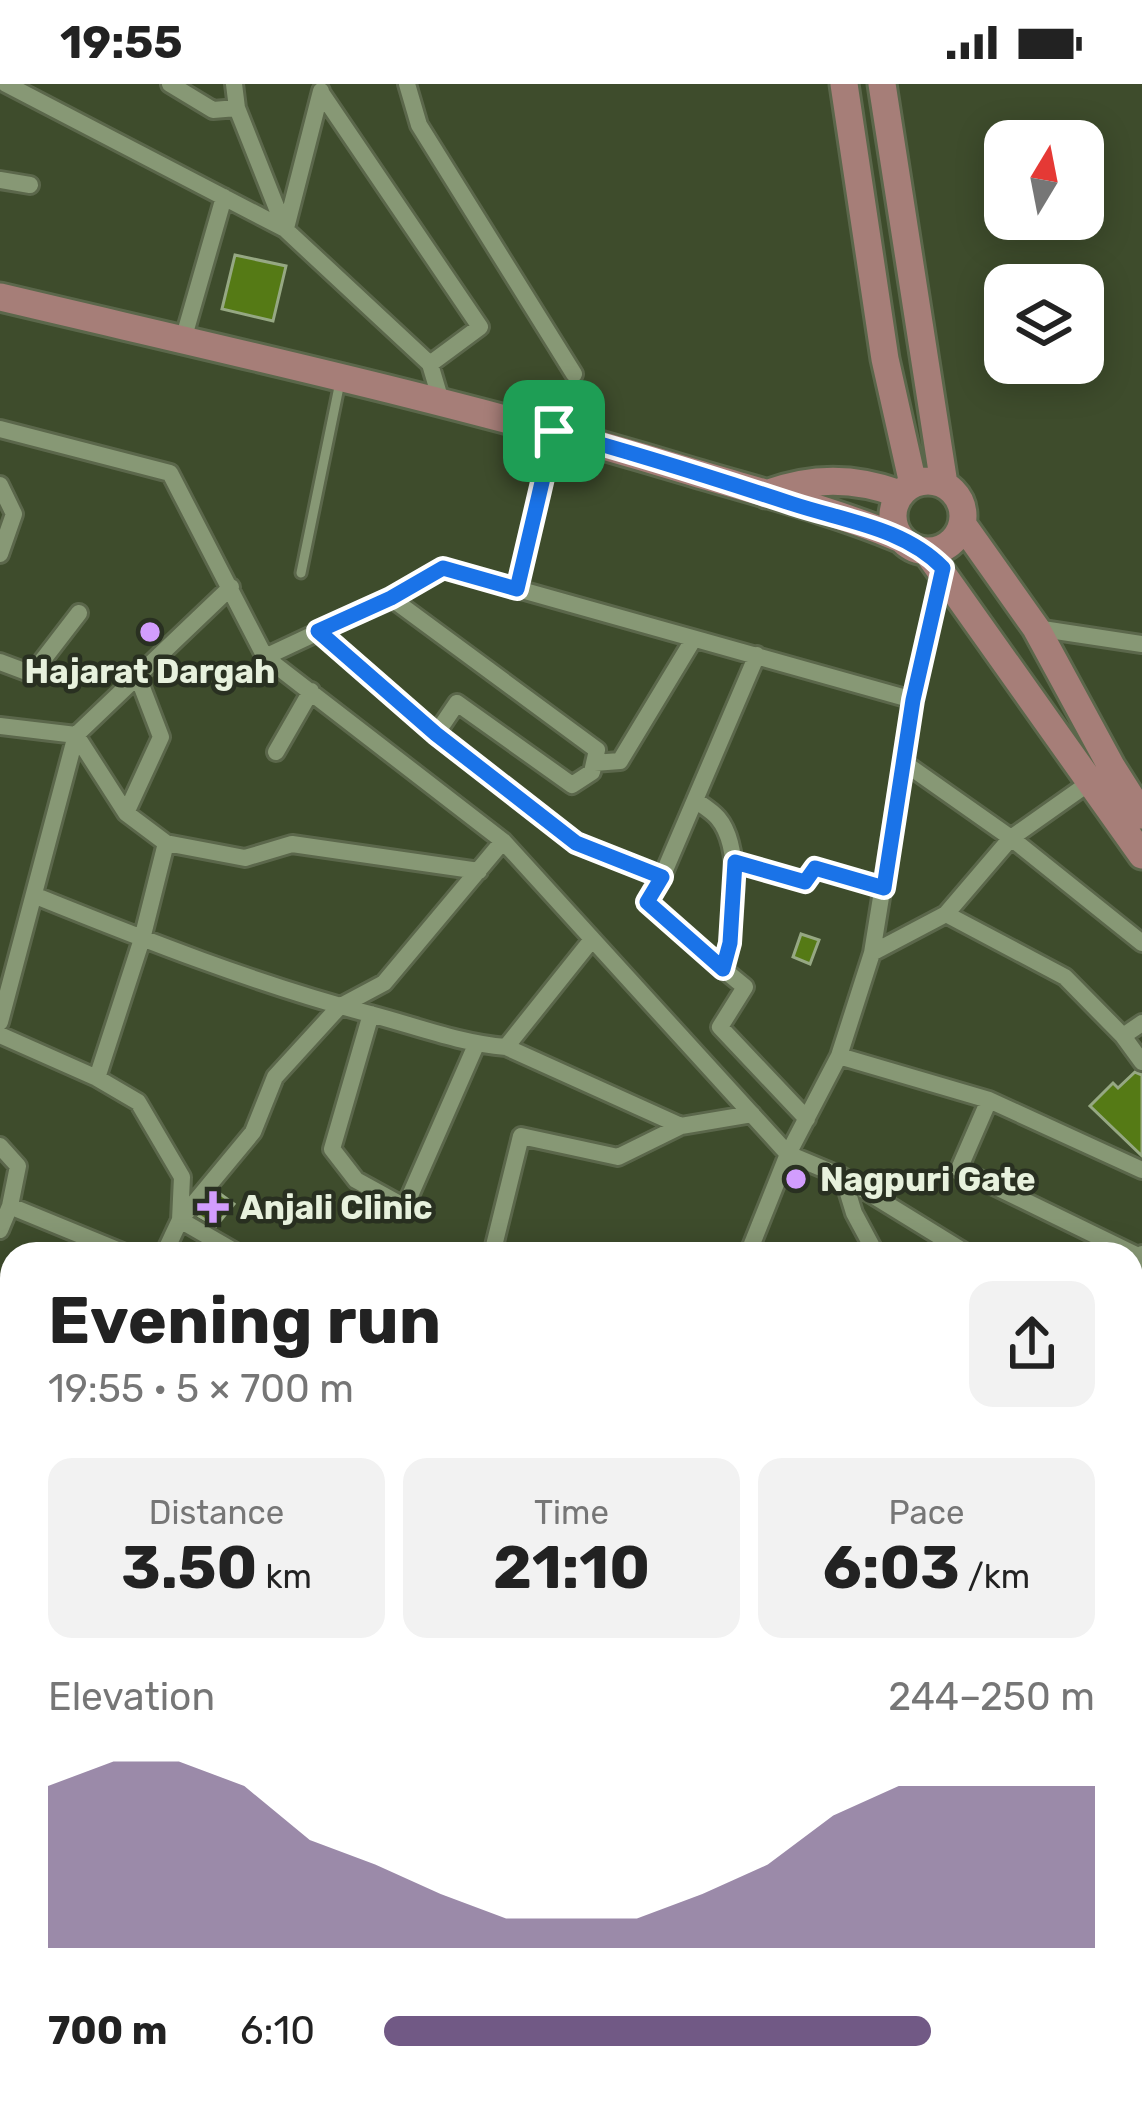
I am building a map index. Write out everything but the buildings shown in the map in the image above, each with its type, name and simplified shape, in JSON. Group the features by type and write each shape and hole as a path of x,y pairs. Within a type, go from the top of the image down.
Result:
{"main road":[{"path":"844,84 906,489 893,508 892,524 899,538"},
{"path":"882,84 944,484"},
{"path":"0,296 554,431 853,519 899,538 935,560 1101,774 1142,815"},
{"path":"766,494 810,481 866,481 906,489 928,481 944,484 963,509 963,525 935,560"},
{"path":"963,525 1036,628 1142,855"}],"street":[{"path":"6,84 285,229 430,364 441,401"},
{"path":"170,84 213,110 237,108"},
{"path":"234,84 237,108 285,229"},
{"path":"407,84 419,125 574,374"},
{"path":"285,229 321,89"},
{"path":"321,89 480,327 430,364"},
{"path":"0,180 30,185"},
{"path":"183,340 224,197"},
{"path":"0,429 170,473 265,657 502,841 788,1154 843,1177 949,1242"},
{"path":"517,589 554,431"},
{"path":"0,485 14,514 0,554"},
{"path":"753,1242 788,1154 839,1056 872,953 935,560"},
{"path":"265,657 443,568 913,700"},
{"path":"0,1022 76,735 231,587"},
{"path":"391,598 597,750 592,772 572,785 458,703 436,734"},
{"path":"0,662 32,674 80,613"},
{"path":"1036,628 1142,644"},
{"path":"318,631 436,734 576,843 662,877"},
{"path":"594,763 620,761 693,640"},
{"path":"757,655 647,902 745,987 720,1028 807,1119"},
{"path":"126,813 160,737 138,676"},
{"path":"276,752 311,692"},
{"path":"0,726 76,735"},
{"path":"76,735 126,813 166,844 244,858 292,844 479,871"},
{"path":"903,762 1011,838 1142,943"},
{"path":"872,953 946,914 1011,838 1101,774"},
{"path":"695,800 721,820 735,862 730,943 723,969"},
{"path":"170,1242 180,1220 253,1132 275,1077 339,1006 384,983 502,841"},
{"path":"97,1078 142,940 166,844"},
{"path":"735,862 805,882 815,868 884,888"},
{"path":"36,896 142,940 339,1006 476,1045 506,1047 681,1126"},
{"path":"946,914 1065,976 1142,1062"},
{"path":"506,1047 590,942"},
{"path":"371,1014 332,1149 356,1180 405,1207 476,1045"},
{"path":"1123,1036 1142,1023"},
{"path":"0,1036 97,1078 138,1102 182,1177 180,1220"},
{"path":"839,1056 989,1100 1142,1170"},
{"path":"989,1100 959,1169 1113,1242"},
{"path":"495,1242 521,1136 618,1157 681,1126 752,1114"},
{"path":"0,1146 18,1166 0,1230"},
{"path":"843,1177 870,1242"},
{"path":"10,1206 98,1242"},
{"path":"180,1220 218,1242"}],"lane":[{"path":"301,573 341,377"}],"place":[{"name":"Hajarat Dargah","path":"150,632"},
{"name":"Nagpuri Gate","path":"796,1179"},
{"name":"Anjali Clinic","path":"213,1207"}],"route":[{"path":"554,431 853,519 927,552 943,568 913,700 884,888 815,868 805,882 735,862 730,943 723,969 647,902 662,877 576,843 436,734 318,631 443,568 517,589 554,431"}]}
